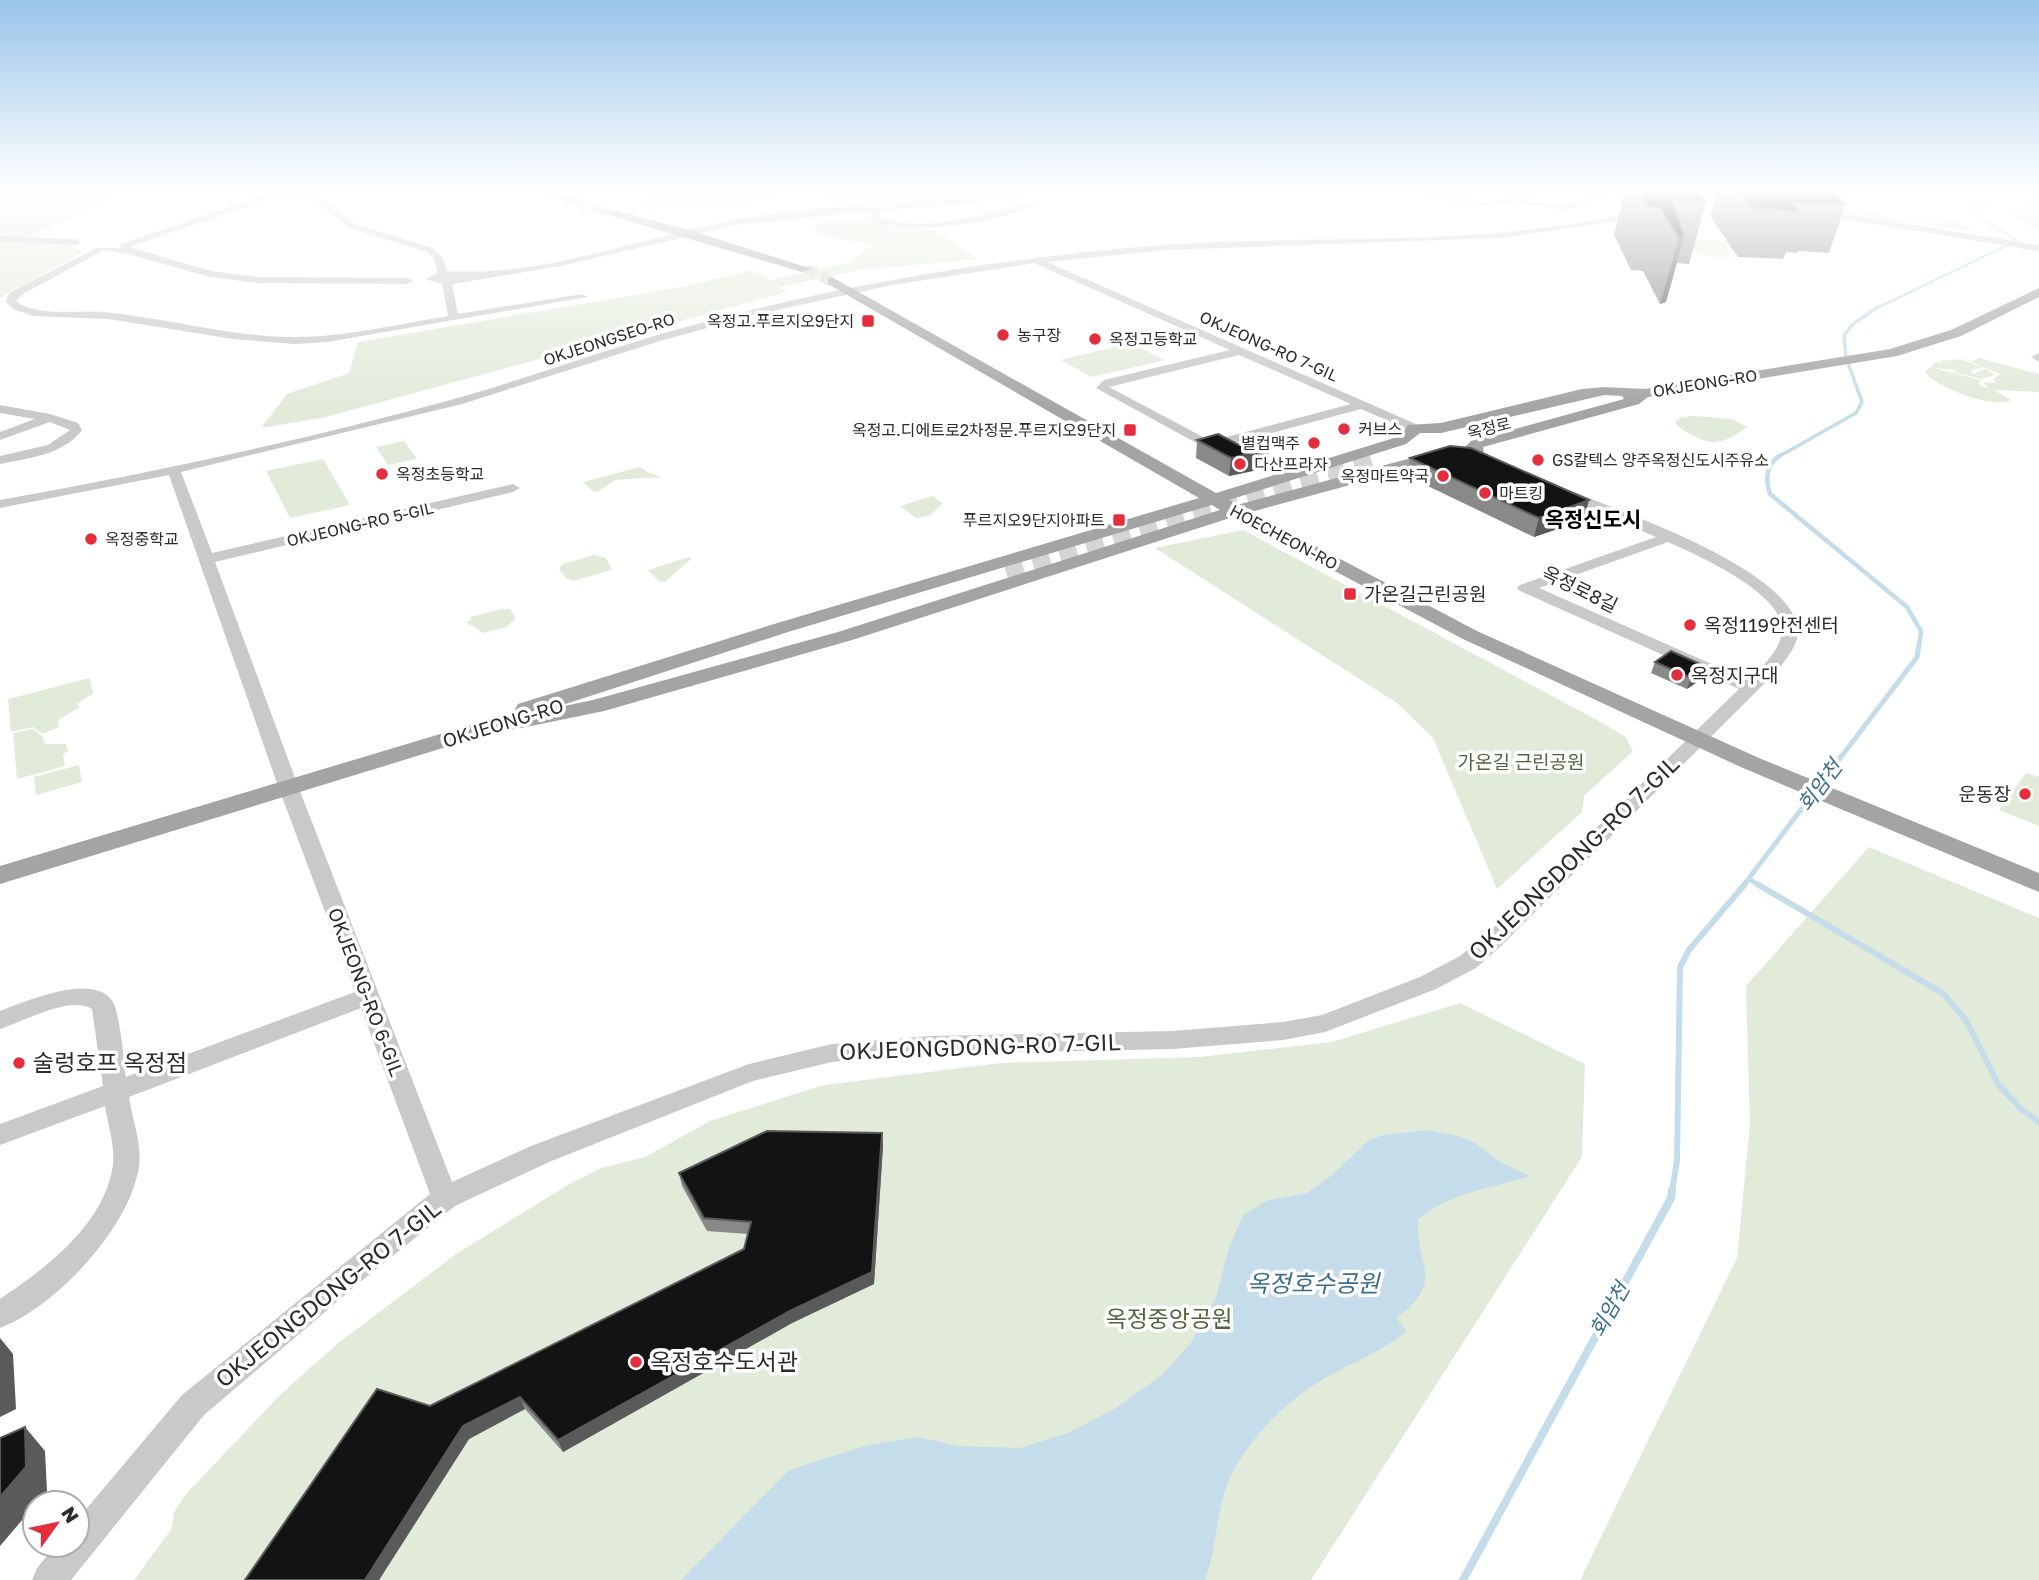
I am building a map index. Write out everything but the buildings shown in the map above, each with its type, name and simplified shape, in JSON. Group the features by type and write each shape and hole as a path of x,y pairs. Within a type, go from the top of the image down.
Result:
{"main road":[{"path":"792,265 806,269"},
{"name":"HOECHEON-RO","path":"832,281 1235,511 1470,635 1751,763 2039,883"},
{"name":"OKJEONG-RO","path":"1374,458 1446,438 1644,393 1892,353 1956,333 2039,292"},
{"path":"479,730 529,708 612,680 1441,428 1582,394 1604,391 1644,393"},
{"path":"479,730 561,715 845,636 1235,511 1441,455 1480,453 1634,401 1644,393"},
{"path":"1400,441 1414,428 1441,428"},
{"path":"1334,461 1326,466 1330,473 1366,476"},
{"path":"1043,549 1066,552 1073,557 1068,564"},
{"name":"OKJEONG-RO","path":"0,875 288,786 1006,572"}],"street":[{"path":"69,265 19,292 10,302 33,312 120,315 180,329 285,341 327,339 582,297"},
{"path":"175,265 210,274 258,280 408,281 549,265"},
{"path":"440,265 453,317"},
{"name":"OKJEONGSEO-RO","path":"0,504 174,470 424,411 518,385 688,330 847,290 997,265"},
{"name":"OKJEONG-RO 7-GIL","path":"1045,265 1414,428"},
{"path":"1241,351 1108,382 1101,388 1200,440 1211,443 1362,405"},
{"path":"0,409 50,418 74,426 75,433 46,449 0,460"},
{"path":"0,436 50,418"},
{"path":"174,470 288,786"},
{"name":"OKJEONGDONG-RO 7-GIL","path":"49,1580 193,1405 349,1274 445,1198 540,1154 749,1073 832,1053 930,1045 1173,1040 1283,1031 1325,1023 1355,1012 1428,984 1468,962 1494,940 1750,687 1784,650 1790,624 1785,612 1760,584 1727,565 1547,486"},
{"name":"OKJEONG-RO 5-GIL","path":"206,559 513,488"},
{"name":"옥정로8길","path":"1666,538 1525,588 1750,687"},
{"name":"OKJEONG-RO 6-GIL","path":"288,786 445,1198"},
{"path":"0,1020 68,997 90,996 98,999 103,1005 126,1163 118,1195 93,1235 75,1256 0,1315"},
{"path":"0,1135 367,997"}],"green space":[{"path":"0,265 60,265 0,298"},
{"path":"840,265 915,265 859,270 779,287 787,292 322,418 261,428 287,394 349,373 358,342 682,287 752,270 769,280"},
{"path":"1131,343 1165,360 1092,377 1060,360"},
{"path":"1980,358 2039,374 2039,392 1994,390 2011,400 1992,402 1952,390 1925,372 1936,362 1943,364 1940,361 1961,359 1983,368 1973,369 1971,373 1980,376 1975,373 1986,369 1995,375 1981,379 1953,372 1958,370 1933,368 1980,380 1979,385 1989,389 1983,382 1997,383 1993,380 2000,374 1971,362"},
{"path":"1682,417 1732,419 1747,427 1722,441 1702,440 1686,432 1675,422"},
{"path":"404,441 417,459 388,465 376,447"},
{"path":"323,459 350,505 290,518 266,471"},
{"path":"640,467 662,477 615,480 598,492 591,490 583,482"},
{"path":"932,496 943,503 931,515 916,518 900,506"},
{"name":"가온길 근린공원","path":"1243,530 1595,719 1626,737 1633,751 1584,796 1582,812 1497,889 1433,738 1397,703 1155,548"},
{"path":"594,555 606,558 612,570 573,581 566,578 559,569 563,564"},
{"path":"692,558 665,582 659,581 648,570"},
{"path":"510,609 516,618 507,627 483,633 466,622 471,620 470,617"},
{"path":"90,678 93,694 78,703 79,708 58,720 59,727 42,734 33,727 11,732 8,699"},
{"path":"33,729 42,736 45,744 66,744 68,751 63,754 65,766 17,779 13,733"},
{"path":"79,765 82,782 36,795 34,777"},
{"name":"운동장","path":"2026,773 2039,777 2039,826 1999,810"},
{"path":"1869,847 2039,918 2039,1580 1580,1580 1737,1258 1750,1124 1746,986"},
{"name":"옥정중앙공원","path":"1460,1003 1585,1064 1582,1157 1311,1580 134,1580 172,1528 174,1512 186,1494 281,1394 337,1344 456,1254 571,1183 601,1168 645,1157 710,1121 824,1085 1001,1063 1199,1057 1332,1042"}],"water":[{"name":"옥정호수공원","path":"1428,1130 1458,1136 1475,1143 1502,1163 1530,1176 1456,1197 1418,1220 1425,1283 1421,1294 1396,1318 1407,1331 1305,1391 1283,1409 1252,1443 1229,1480 1205,1580 681,1580 789,1470 868,1445 918,1437 958,1446 1020,1448 1068,1433 1116,1408 1162,1375 1191,1343 1216,1297 1229,1248 1243,1215 1268,1200 1307,1193 1332,1175 1368,1141 1383,1135"}],"waterway":[{"name":"회암천","path":"1875,309 1967,265"},
{"name":"회암천","path":"1778,457 1856,413 1862,402 1846,357 1844,335 1853,324 1875,309"},
{"name":"회암천","path":"1781,455 1772,462 1768,472 1770,494 1907,607 1921,631 1919,645"},
{"name":"회암천","path":"1743,886 1917,657 1919,644"},
{"path":"1749,879 1760,886"},
{"name":"회암천","path":"1672,1192 1677,1160 1680,967 1689,950 1745,884"},
{"path":"1757,884 1944,994 1967,1022 1998,1084 2021,1109 2039,1122"},
{"name":"회암천","path":"1463,1580 1671,1198 1672,1190"}],"tunnel":[{"path":"806,269 832,281"},
{"path":"1006,572 1374,458"}],"place":[{"name":"옥정고.푸르지오9단지","path":"868,321"},
{"name":"농구장","path":"1003,335"},
{"name":"옥정고등학교","path":"1095,339"},
{"name":"커브스","path":"1344,429"},
{"name":"옥정고.디에트로2차정문.푸르지오9단지","path":"1130,430"},
{"name":"별컵맥주","path":"1314,443"},
{"name":"GS칼텍스 양주옥정신도시주유소","path":"1538,460"},
{"name":"다산프라자","path":"1240,464"},
{"name":"옥정초등학교","path":"382,474"},
{"name":"옥정마트약국","path":"1443,476"},
{"name":"마트킹","path":"1485,493"},
{"name":"푸르지오9단지아파트","path":"1119,520"},
{"name":"옥정중학교","path":"91,539"},
{"name":"가온길근린공원","path":"1350,594"},
{"name":"옥정119안전센터","path":"1690,625"},
{"name":"옥정지구대","path":"1677,675"},
{"name":"운동장","path":"2025,794"},
{"name":"술렁호프 옥정점","path":"19,1063"},
{"name":"옥정호수도서관","path":"636,1362"}],"district":[{"name":"옥정신도시","path":"1593,520"}]}
